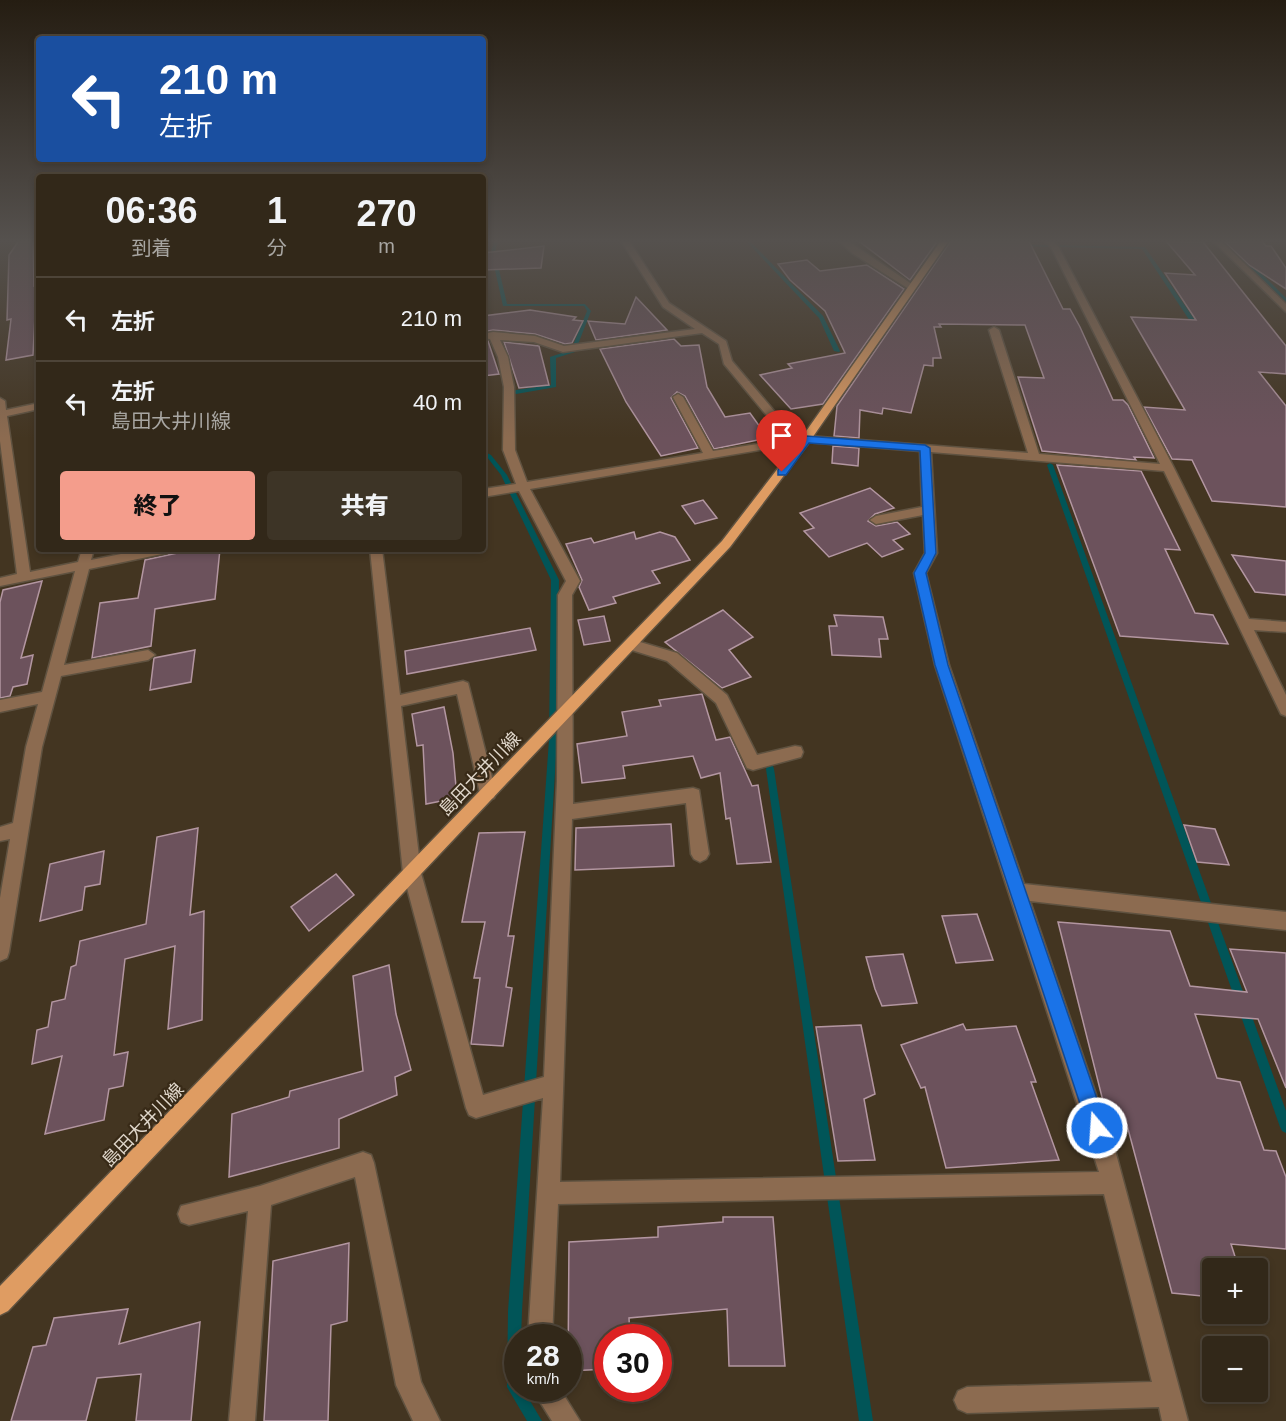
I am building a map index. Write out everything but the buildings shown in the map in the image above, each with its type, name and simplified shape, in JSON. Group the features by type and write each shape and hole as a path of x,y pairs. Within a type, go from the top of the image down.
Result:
{"main road":[{"name":"島田大井川線","path":"0,1303 726,544 806,439 899,305"}],"street":[{"path":"667,305 723,343 727,362 782,427 806,439"},
{"path":"1084,305 1168,468 1286,710"},
{"path":"488,335 535,339 563,349 706,330"},
{"path":"994,330 1035,458"},
{"path":"488,335 503,357 509,387 508,450 522,485 573,581 565,596 567,711 554,1084 541,1324"},
{"path":"678,397 710,455"},
{"path":"0,401 6,487 24,577"},
{"path":"1,414 36,407"},
{"path":"486,492 806,439 1168,468"},
{"path":"925,448 931,553 920,573 942,665 1020,892 1113,1183 1175,1421"},
{"path":"876,520 913,511 928,511"},
{"path":"0,582 24,577 86,556 132,552"},
{"path":"376,552 412,873 476,1108 554,1084"},
{"path":"0,952 34,747 86,556"},
{"path":"1243,624 1286,627"},
{"path":"630,644 672,657 722,699 753,763 795,752"},
{"path":"54,672 148,655"},
{"path":"393,702 463,687 488,794"},
{"path":"0,706 48,696"},
{"path":"563,813 693,795 700,854"},
{"path":"0,834 20,829"},
{"path":"1020,892 1286,921"},
{"path":"189,1214 260,1197 363,1163 409,1385 427,1421"},
{"path":"548,1192 1113,1183"},
{"path":"242,1421 260,1197"},
{"path":"967,1400 1168,1394"},
{"path":"554,1402 567,1421"}],"waterway":[{"path":"516,392 554,386 553,357 573,351 589,311 585,305"},
{"path":"810,305 821,317 837,351"},
{"path":"1182,305 1198,329"},
{"path":"486,454 504,475 555,580 553,740 515,1311 514,1387 535,1421"},
{"path":"1050,465 1286,1127"},
{"path":"770,769 866,1421"}],"route":[{"path":"782,472 806,439 925,448 931,553 920,573 942,665 1020,892 1097,1128"}]}
